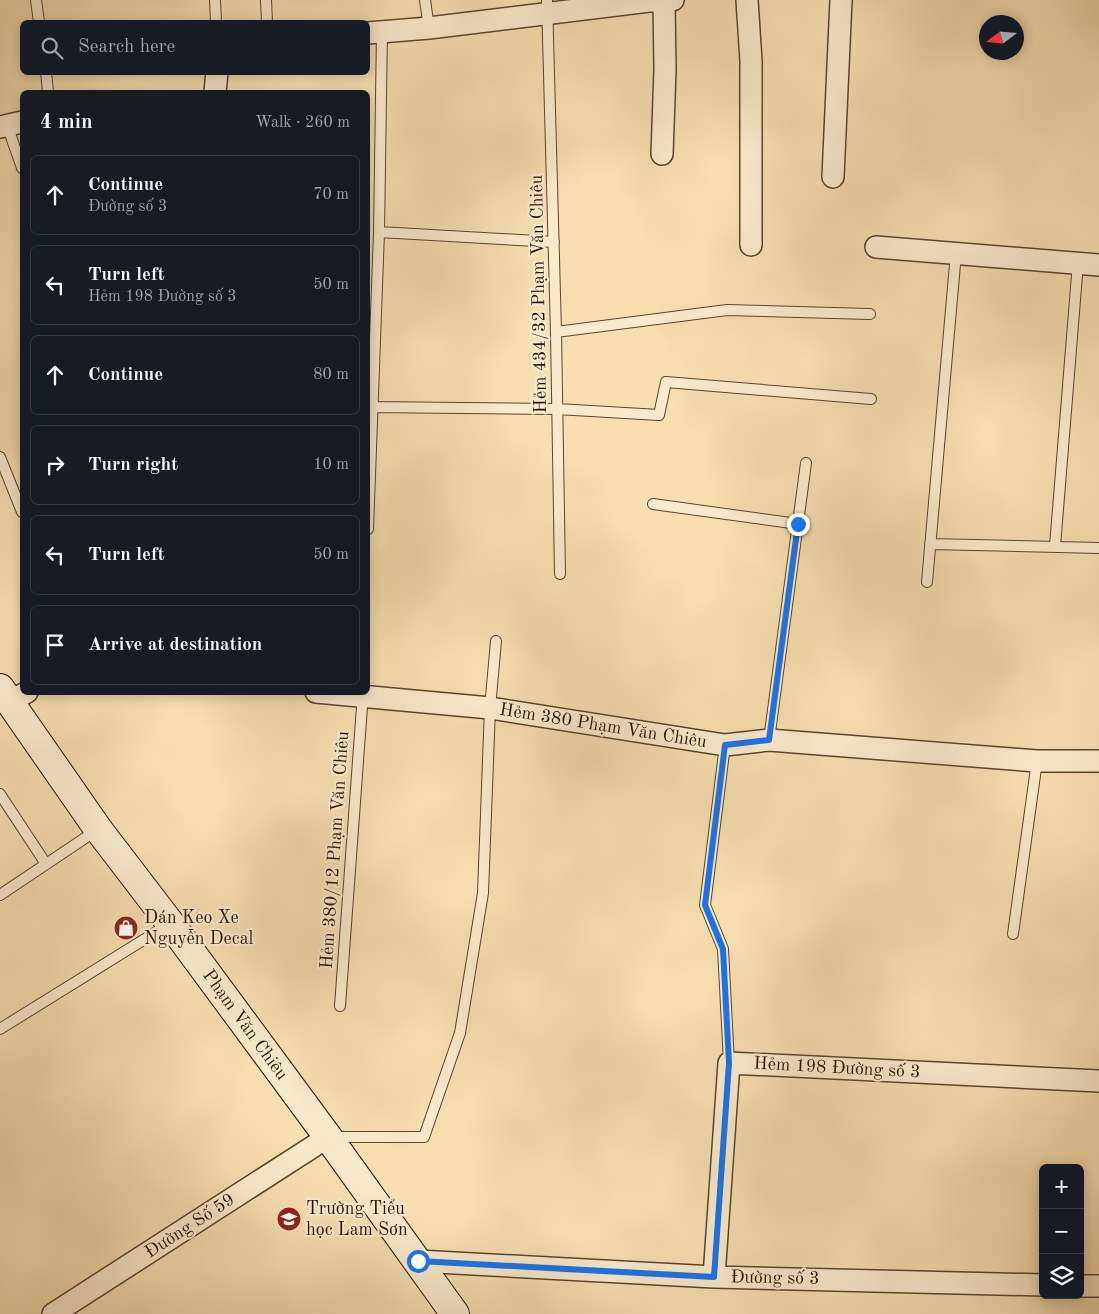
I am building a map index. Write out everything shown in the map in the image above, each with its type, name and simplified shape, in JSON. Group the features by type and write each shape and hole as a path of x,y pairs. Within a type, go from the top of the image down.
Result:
{"main road":[{"name":"Phạm Văn Chiêu","path":"9,698 98,830 170,923 328,1137 454,1314"}],"street":[{"path":"375,32 429,28 548,7 673,0"},
{"path":"747,0 751,61 752,245"},
{"path":"833,177 841,0"},
{"path":"654,1 665,70 662,154"},
{"path":"215,90 217,75"},
{"path":"876,247 1089,264"},
{"name":"Hẻm 380 Phạm Văn Chiêu","path":"363,695 490,708 725,745 769,740 1037,761 1099,761"},
{"name":"Hẻm 198 Đường số 3","path":"714,1277 729,1063 1099,1081"},
{"name":"Đường Số 59","path":"53,1314 328,1137"},
{"name":"Đường số 3","path":"418,1261 714,1277 1039,1285"},
{"path":"1084,1286 1099,1286"}],"lane":[{"path":"36,0 39,20"},
{"path":"215,0 216,20"},
{"path":"266,0 267,20"},
{"path":"425,0 429,28"},
{"name":"Hẻm 434/32 Phạm Văn Chiêu","path":"548,7 560,574"},
{"path":"370,390 379,232 375,32"},
{"path":"46,75 48,90"},
{"path":"10,125 20,161"},
{"path":"379,232 554,242"},
{"path":"927,582 956,253"},
{"path":"1056,546 1089,264"},
{"path":"556,332 726,310 870,314"},
{"path":"370,407 557,410 659,415 666,382 871,399"},
{"path":"0,457 20,507"},
{"path":"769,740 806,463"},
{"path":"653,504 798,524"},
{"path":"930,544 1099,548"},
{"path":"328,1137 424,1137 460,1033 483,893 490,708 496,641"},
{"name":"Hẻm 380/12 Phạm Văn Chiêu","path":"340,1006 363,695"},
{"path":"725,745 705,905 723,949 729,1063"},
{"path":"1099,756 1099,761"},
{"path":"1013,934 1037,761"},
{"path":"0,794 46,864"},
{"path":"0,895 98,830"},
{"path":"0,1029 170,923"}],"place":[{"name":"Dán Keo Xe Nguyễn Decal","path":"126,928"},
{"name":"Trường Tiểu học Lam Sơn","path":"289,1219"}],"route":[{"path":"418,1261 714,1277 729,1063 723,949 705,905 725,745 769,740 798,524"}]}
